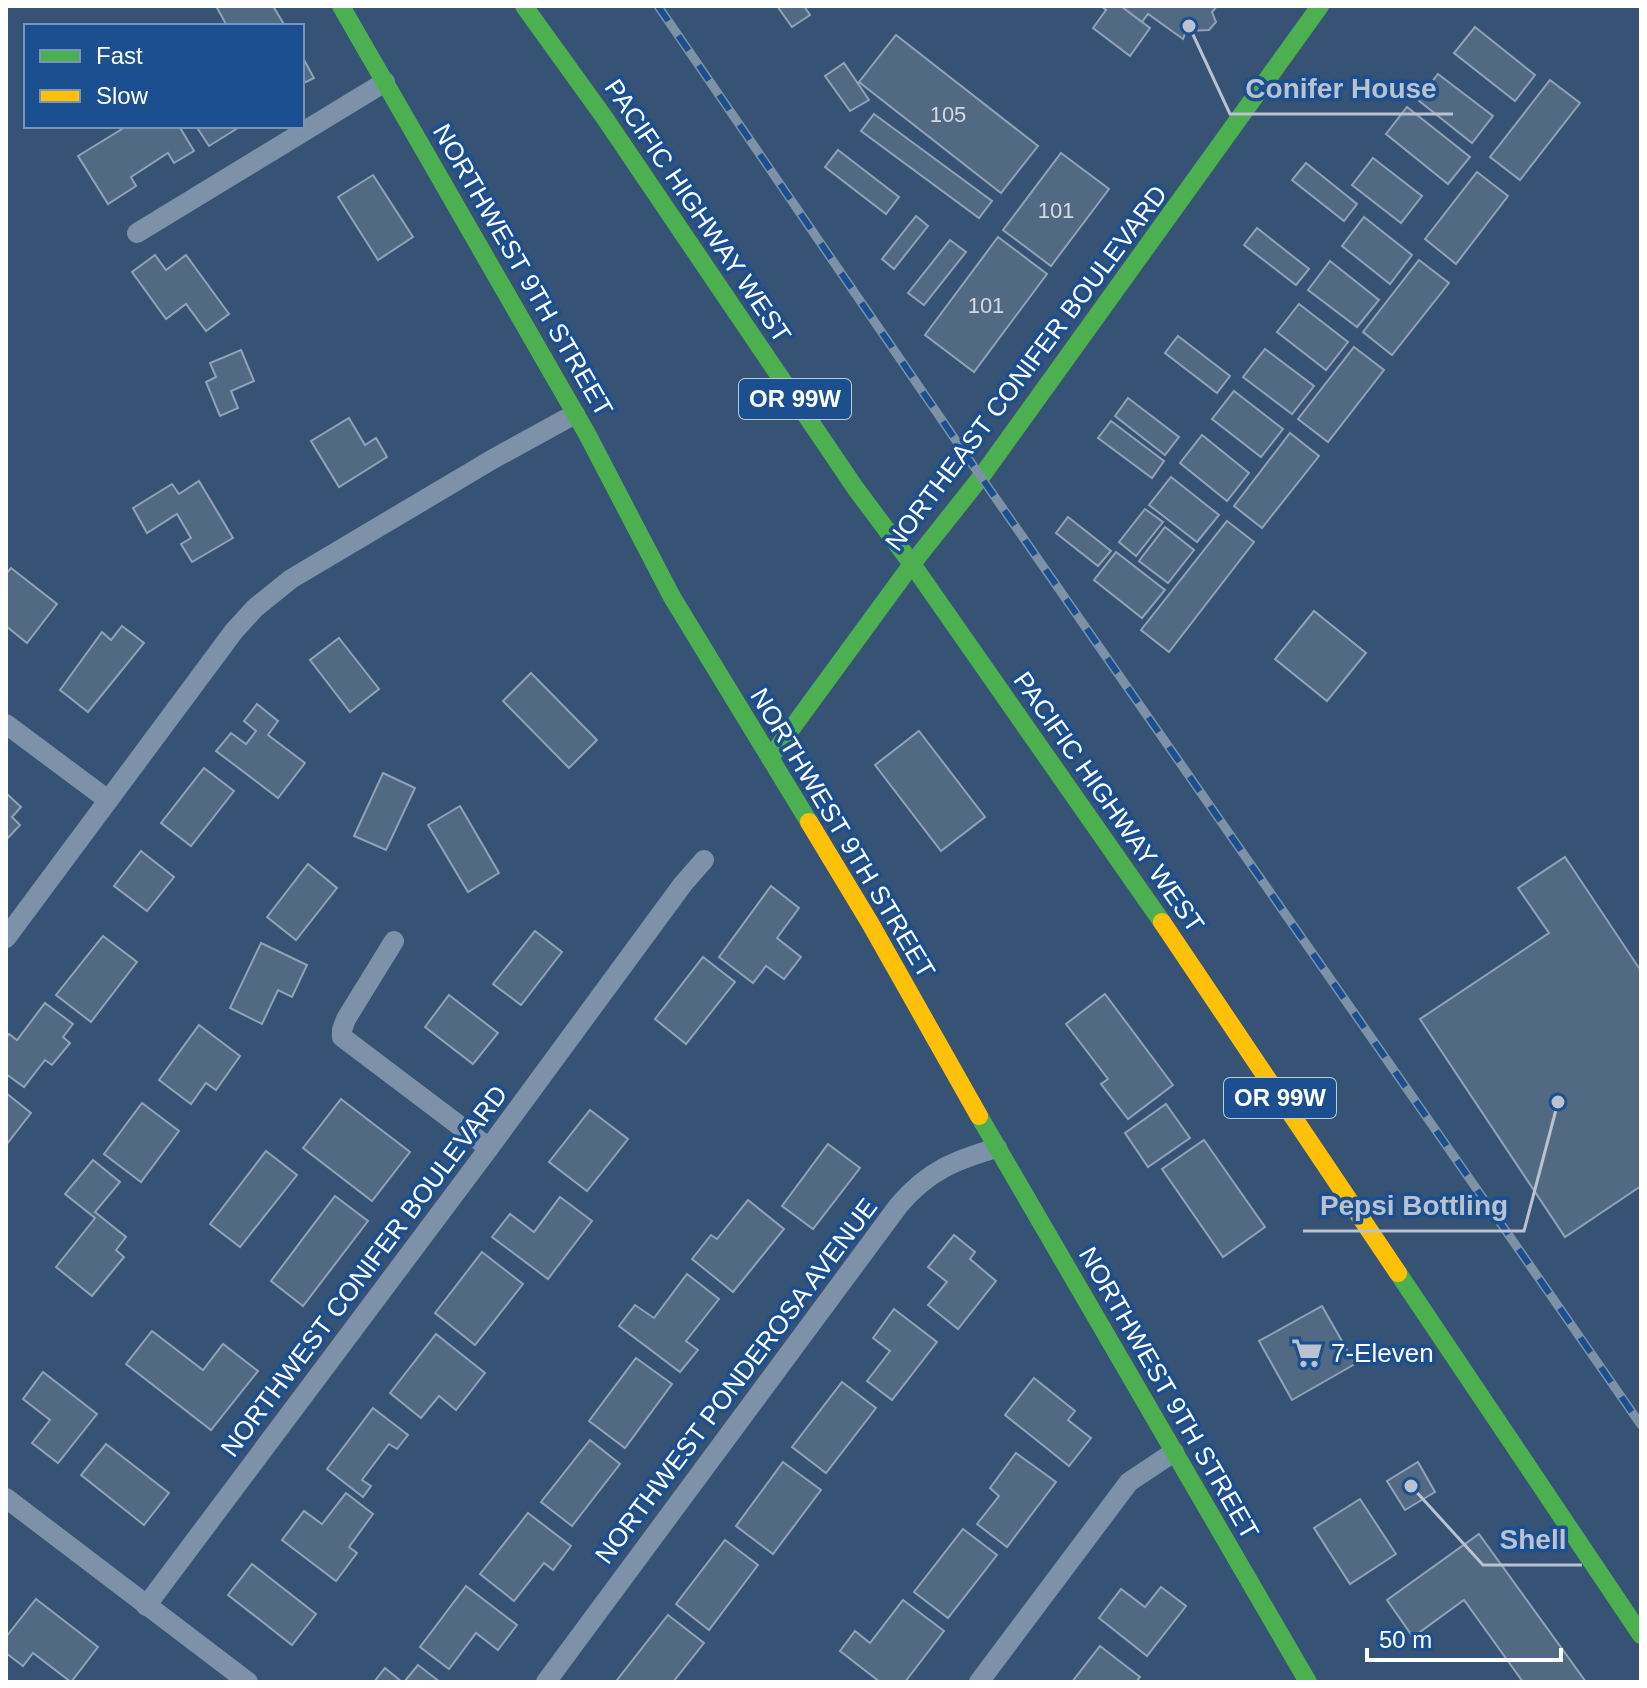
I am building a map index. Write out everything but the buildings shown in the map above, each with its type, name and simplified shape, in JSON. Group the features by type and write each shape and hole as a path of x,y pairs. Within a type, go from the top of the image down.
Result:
{"main road":[{"name":"NORTHWEST 9TH STREET","path":"341,6 575,414 672,597 870,923 997,1148 1308,1682"},
{"name":"PACIFIC HIGHWAY WEST","path":"524,6 604,117 856,489 912,564 1164,925 1641,1635"},
{"name":"NORTHEAST CONIFER BOULEVARD","path":"770,758 912,564 981,477 1211,162 1320,6"}],"street":[{"path":"137,233 385,82"},
{"path":"6,938 234,631 255,608 291,579 575,414"},
{"path":"6,724 108,800"},
{"name":"NORTHWEST CONIFER BOULEVARD","path":"146,1606 683,884 704,860"},
{"path":"394,941 346,1019 342,1037 489,1148"},
{"name":"NORTHWEST PONDEROSA AVENUE","path":"546,1682 906,1197 931,1174 960,1159 997,1148"},
{"path":"979,1682 1129,1482 1174,1452"},
{"path":"6,1498 248,1682"}],"railway":[{"path":"658,6 981,477 1641,1425"}],"traffic: fast":[{"path":"341,6 586,432 672,597 809,822"},
{"path":"524,6 604,117 856,489 912,564 1162,922"},
{"path":"770,758 912,564 981,477 1320,6"},
{"path":"979,1116 1308,1682"},
{"path":"1398,1273 1641,1635"}],"traffic: slow":[{"path":"809,822 979,1116"},
{"path":"1162,922 1398,1273"}],"place":[{"name":"Conifer House","path":"1189,26"},
{"name":"Pepsi Bottling","path":"1558,1102"},
{"name":"7-Eleven","path":"1307,1353"},
{"name":"Shell","path":"1411,1486"}]}
